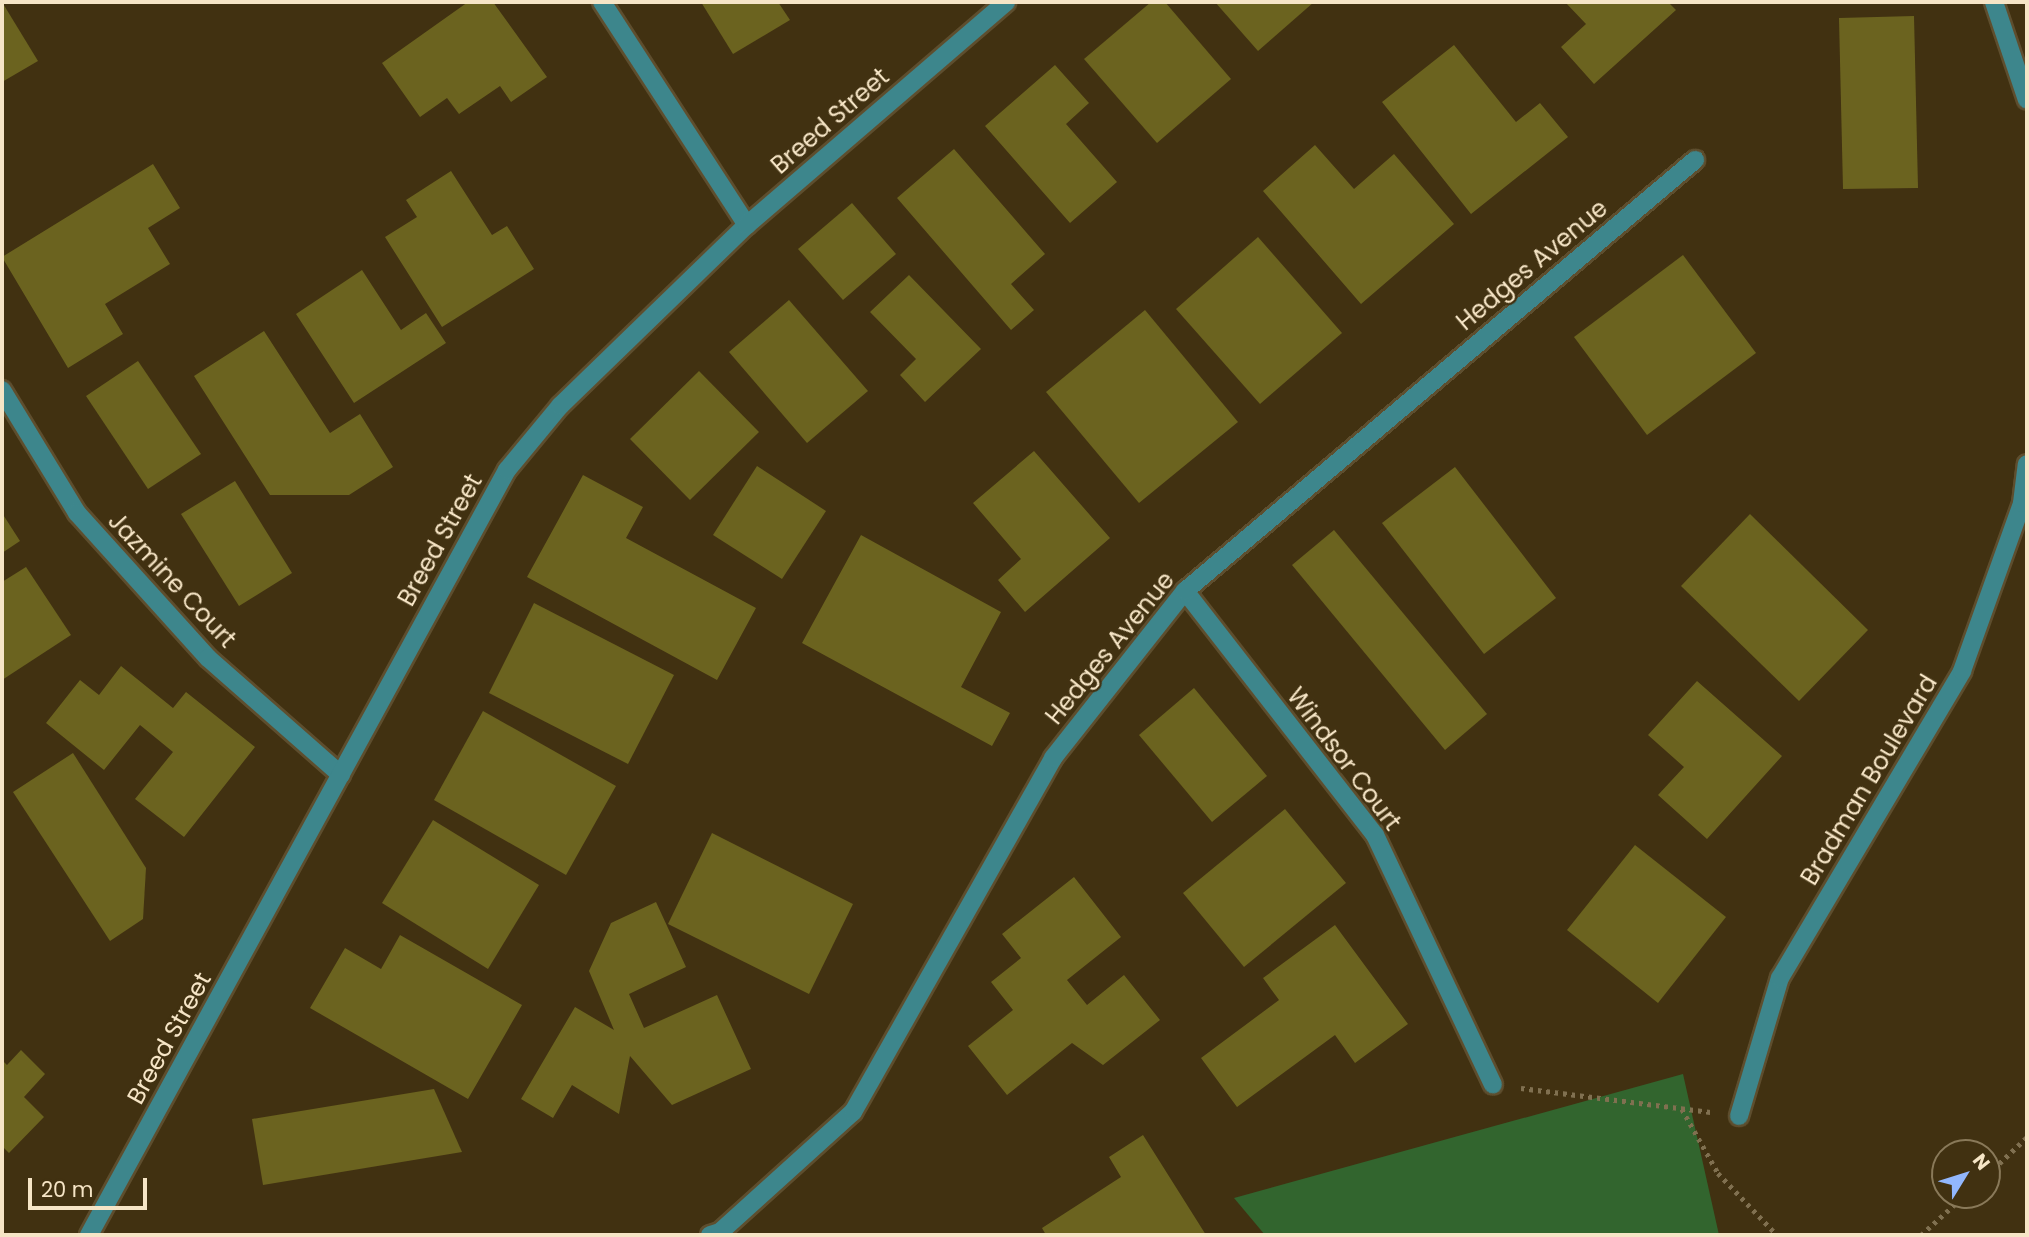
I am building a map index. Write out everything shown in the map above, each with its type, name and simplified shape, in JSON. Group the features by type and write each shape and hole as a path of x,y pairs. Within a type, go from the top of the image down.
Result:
{"street":[{"path":"602,2 747,225"},
{"name":"Breed Street","path":"89,1235 507,470 560,406 747,225 1006,2"},
{"path":"1993,2 2027,100"},
{"name":"Hedges Avenue","path":"710,1235 720,1232 853,1112 1053,758 1185,591 1695,160"},
{"name":"Jazmine Court","path":"2,390 77,513 208,658 341,775"},
{"name":"Bradman Boulevard","path":"1739,1116 1780,978 1962,671 2022,503 2027,464"},
{"name":"Windsor Court","path":"1185,591 1376,835 1493,1085"}],"path":[{"path":"1493,1085 1739,1116"},
{"path":"1682,1109 1718,1173 1777,1235"},
{"path":"2001,1162 2027,1138"},
{"path":"1922,1235 1950,1209"}],"green space":[{"path":"1683,1074 1719,1235 1265,1235 1234,1198"}],"building":[{"path":"2,2 38,61 2,82"},
{"path":"468,2 493,2 547,77 511,102 500,86 459,114 447,98 420,117 382,63"},
{"path":"701,2 778,2 790,20 733,54"},
{"path":"1151,2 1165,2 1231,79 1157,143 1084,59"},
{"path":"1215,2 1314,2 1258,51"},
{"path":"1565,2 1668,2 1676,10 1594,84 1561,47 1586,24"},
{"path":"1914,16 1918,188 1843,189 1839,18"},
{"path":"1454,45 1516,122 1540,103 1568,137 1471,214 1382,102"},
{"path":"1055,65 1089,103 1066,124 1117,182 1070,223 985,126"},
{"path":"1315,145 1354,189 1394,154 1454,224 1361,304 1263,191"},
{"path":"954,149 1045,254 1011,284 1034,310 1011,330 897,198"},
{"path":"153,164 180,208 148,228 170,264 105,304 123,334 68,368 2,257"},
{"path":"451,171 492,235 507,226 534,269 442,327 385,237 417,217 406,200"},
{"path":"852,203 896,254 843,300 798,249"},
{"path":"1258,237 1342,333 1260,404 1176,309"},
{"path":"1683,255 1756,353 1647,435 1574,337"},
{"path":"362,270 401,330 426,313 446,343 354,403 296,314"},
{"path":"909,275 981,349 925,402 900,375 916,359 870,312"},
{"path":"789,300 868,391 807,443 729,352"},
{"path":"1145,310 1238,422 1139,503 1046,392"},
{"path":"264,331 330,433 360,414 393,467 349,495 270,495 194,376"},
{"path":"138,361 201,454 148,489 86,396"},
{"path":"699,371 759,432 690,500 630,439"},
{"path":"1034,451 1110,538 1025,612 998,580 1021,559 973,503"},
{"path":"757,466 826,511 782,579 713,535"},
{"path":"1455,467 1556,598 1484,654 1382,523"},
{"path":"583,475 643,507 626,538 756,608 717,680 527,577"},
{"path":"235,481 292,573 239,606 181,514"},
{"path":"2,513 20,541 2,553"},
{"path":"1750,514 1868,630 1799,701 1681,586"},
{"path":"1334,530 1487,714 1445,750 1292,565"},
{"path":"861,535 1001,612 961,687 1010,713 992,746 802,643"},
{"path":"26,567 71,635 2,680 2,582"},
{"path":"534,603 674,675 628,764 489,693"},
{"path":"121,666 173,708 186,692 255,747 184,837 135,799 173,752 140,725 104,770 46,723 80,680 99,695"},
{"path":"1697,681 1782,756 1707,839 1658,795 1684,767 1648,735"},
{"path":"1194,688 1267,776 1212,822 1139,735"},
{"path":"483,711 616,786 566,875 434,800"},
{"path":"73,753 146,868 143,919 110,941 13,792"},
{"path":"1285,809 1346,883 1244,967 1183,893"},
{"path":"433,820 539,885 488,969 382,903"},
{"path":"712,833 853,904 809,994 668,924"},
{"path":"1635,845 1726,917 1658,1003 1567,930"},
{"path":"1074,877 1121,937 1067,980 1087,1005 1124,975 1160,1020 1103,1065 1072,1043 1007,1095 968,1046 1013,1010 991,982 1021,958 1002,934"},
{"path":"656,902 686,967 629,994 644,1028 717,995 751,1069 672,1105 630,1056 619,1114 572,1085 553,1118 521,1099 575,1007 614,1030 589,971 611,923"},
{"path":"1335,925 1408,1024 1355,1063 1335,1035 1237,1107 1201,1058 1279,1000 1263,978"},
{"path":"400,935 522,1005 468,1099 310,1008 345,948 381,969"},
{"path":"21,1050 45,1074 24,1097 44,1117 9,1153 2,1146 2,1060 7,1065"},
{"path":"434,1089 462,1152 263,1185 252,1119"},
{"path":"1143,1135 1206,1235 1046,1235 1042,1228 1121,1177 1109,1157"}]}
